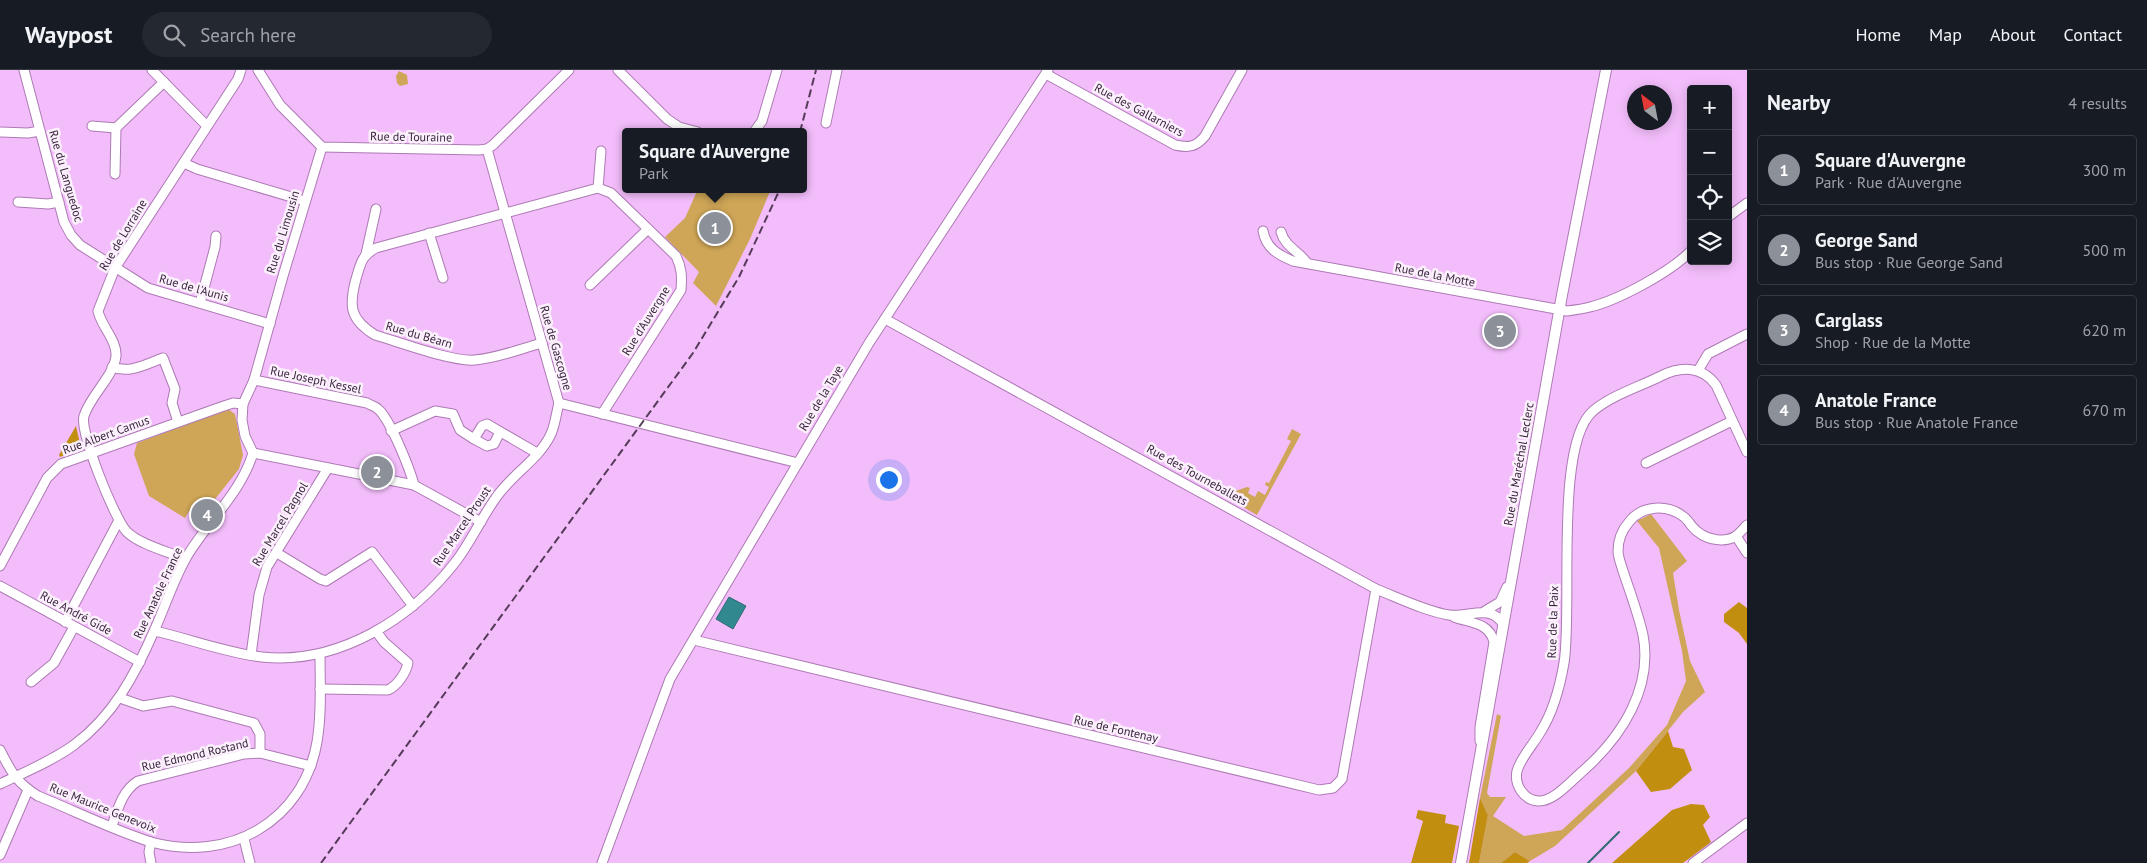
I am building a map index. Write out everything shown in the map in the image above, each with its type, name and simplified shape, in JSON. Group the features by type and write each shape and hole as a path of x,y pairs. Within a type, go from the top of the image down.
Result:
{"main road":[{"name":"Rue du Maréchal Leclerc","path":"1461,863 1510,580 1606,70"}],"street":[{"name":"Rue du Languedoc","path":"24,70 64,222 75,240 115,268"},
{"path":"152,70 207,126"},
{"path":"241,73 254,70 280,106 322,147"},
{"path":"486,149 569,70"},
{"path":"618,70 677,128"},
{"path":"757,128 762,121 777,70"},
{"path":"826,123 837,70"},
{"name":"Rue des Gallarniers","path":"1047,72 1175,145 1188,148 1198,144 1206,136 1242,70"},
{"name":"Rue de la Taye","path":"602,863 670,680 885,319 1047,72"},
{"name":"Rue de Lorraine","path":"118,522 84,433 84,416 116,359 115,348 98,310 115,268 241,73"},
{"path":"115,174 116,128 164,82"},
{"path":"92,126 116,128"},
{"path":"0,132 28,133 40,131"},
{"name":"Rue de Touraine","path":"322,147 486,149"},
{"name":"Rue du Limousin","path":"270,324 322,147"},
{"name":"Rue de Gascogne","path":"486,149 559,404 798,463"},
{"path":"366,254 376,248 598,188 601,151"},
{"path":"184,163 197,169 305,202"},
{"name":"Rue d'Auvergne","path":"598,188 611,193 676,256 681,266 681,290 602,414"},
{"path":"18,202 48,204 59,202"},
{"path":"1732,214 1747,203"},
{"name":"Rue du Béarn","path":"376,209 366,254 361,262 350,300 357,320 366,329 375,335 458,359 488,358 542,343"},
{"path":"590,285 648,229"},
{"name":"Rue de la Motte","path":"1263,231 1264,238 1275,252 1293,261 1560,310 1591,307 1631,290 1671,268 1687,254"},
{"path":"1281,232 1284,242 1300,254 1307,263"},
{"path":"429,233 443,278"},
{"path":"200,302 215,248 216,236"},
{"name":"Rue de l'Aunis","path":"115,268 148,288 270,324"},
{"name":"Rue des Tourneballets","path":"885,319 1376,589 1452,615 1483,612"},
{"path":"270,324 254,380 244,404 242,420 245,436 253,453 414,485 481,522"},
{"path":"1747,334 1708,354 1699,370 1710,376 1716,384 1747,452"},
{"path":"112,367 125,371 163,358 175,389 172,403 178,422"},
{"name":"Rue de la Paix","path":"1699,370 1674,370 1607,402 1592,412 1582,425 1575,447 1567,507 1567,635 1564,664 1552,709 1517,772 1518,786 1524,796 1535,801 1544,801 1552,797 1593,761 1623,727 1639,692 1644,654 1642,634 1618,553 1621,535 1629,521 1639,512 1651,508 1666,508 1683,517 1699,534 1718,541 1736,536"},
{"name":"Rue Joseph Kessel","path":"254,380 367,403 378,408 385,418 410,469 414,485"},
{"name":"Rue Albert Camus","path":"0,566 47,478 61,464 233,403 244,404"},
{"name":"Rue Marcel Proust","path":"155,631 251,655 281,658 320,654 376,632 413,606 443,577 457,559 501,489 550,436 559,404"},
{"path":"391,431 435,411 453,414 460,430 487,446 494,444 500,432"},
{"path":"1646,462 1732,421"},
{"path":"474,439 482,426 487,424 536,453"},
{"name":"Rue Anatole France","path":"0,784 74,745 95,726 120,698 155,631 185,559 205,528 242,481 253,453"},
{"name":"Rue Marcel Pagnol","path":"251,655 262,581 267,567 328,468"},
{"path":"65,622 118,522 128,533 185,559"},
{"path":"1747,525 1736,536 1747,553"},
{"path":"277,553 326,581 372,552 413,606"},
{"path":"1483,612 1500,602 1510,580"},
{"name":"Rue André Gide","path":"0,586 140,662"},
{"name":"Rue de Fontenay","path":"694,640 1319,790 1333,788 1342,779 1376,589"},
{"path":"1483,612 1495,614 1502,624"},
{"path":"1452,615 1486,626 1492,632 1494,642 1480,727 1480,760"},
{"path":"31,682 54,663 74,627"},
{"path":"320,689 388,690 394,687 408,663 384,642 376,632"},
{"name":"Rue Maurice Genevoix","path":"14,777 28,790 151,842 185,847 211,848 244,838 276,819 296,797 311,766 317,741 320,654"},
{"path":"120,698 143,706 172,701 254,724 260,734 260,753"},
{"path":"0,750 14,777"},
{"name":"Rue Edmond Rostand","path":"112,826 129,786 138,781 244,754 260,753 311,766"},
{"path":"0,855 28,790"},
{"path":"1693,863 1747,823"},
{"path":"244,838 250,863"},
{"path":"151,842 149,852 151,863"}],"shaded area":[{"path":"399,71 407,75 408,84 400,86 397,83 396,76"},
{"path":"696,193 769,193 750,239 716,306 693,283 699,272 665,237 685,218"},
{"path":"228,409 235,414 243,455 239,469 200,518 189,511 185,518 149,496 134,454 137,443"},
{"path":"76,426 81,448 60,457 59,455"},
{"path":"1292,429 1301,434 1257,515 1229,499 1233,492 1247,487 1250,488 1248,493 1255,497 1258,491 1265,495 1269,487 1265,485 1266,482 1269,483 1291,441 1287,439"},
{"path":"1651,514 1687,561 1673,573 1690,661 1705,692 1683,712 1636,771 1555,846 1530,861 1515,852 1501,863 1479,863 1488,815 1480,798 1497,714 1501,716 1487,793 1490,797 1506,797 1493,816 1524,836 1562,830 1629,768 1667,725 1686,681 1682,651 1659,548 1637,521"},
{"path":"729,597 746,606 733,629 716,619"},
{"path":"1739,602 1747,608 1747,644 1739,633 1724,622 1724,614"},
{"path":"1668,731 1673,747 1684,749 1692,770 1670,789 1651,792 1636,771"},
{"path":"1480,798 1488,815 1479,863 1469,863"},
{"path":"1691,804 1704,805 1710,817 1703,825 1711,842 1683,863 1612,863 1672,810"},
{"path":"1418,810 1446,815 1445,823 1459,826 1452,863 1411,863 1423,821 1416,818"},
{"path":"1515,852 1530,861 1527,863 1501,863"}],"waterway":[{"path":"1588,863 1619,832"}],"railway":[{"path":"801,128 816,70"},
{"path":"321,863 693,353 739,277 778,193"}],"place":[{"name":"Square d'Auvergne","path":"715,228"},
{"name":"Carglass","path":"1500,331"},
{"name":"George Sand","path":"377,472"},
{"name":"Anatole France","path":"207,515"}]}
